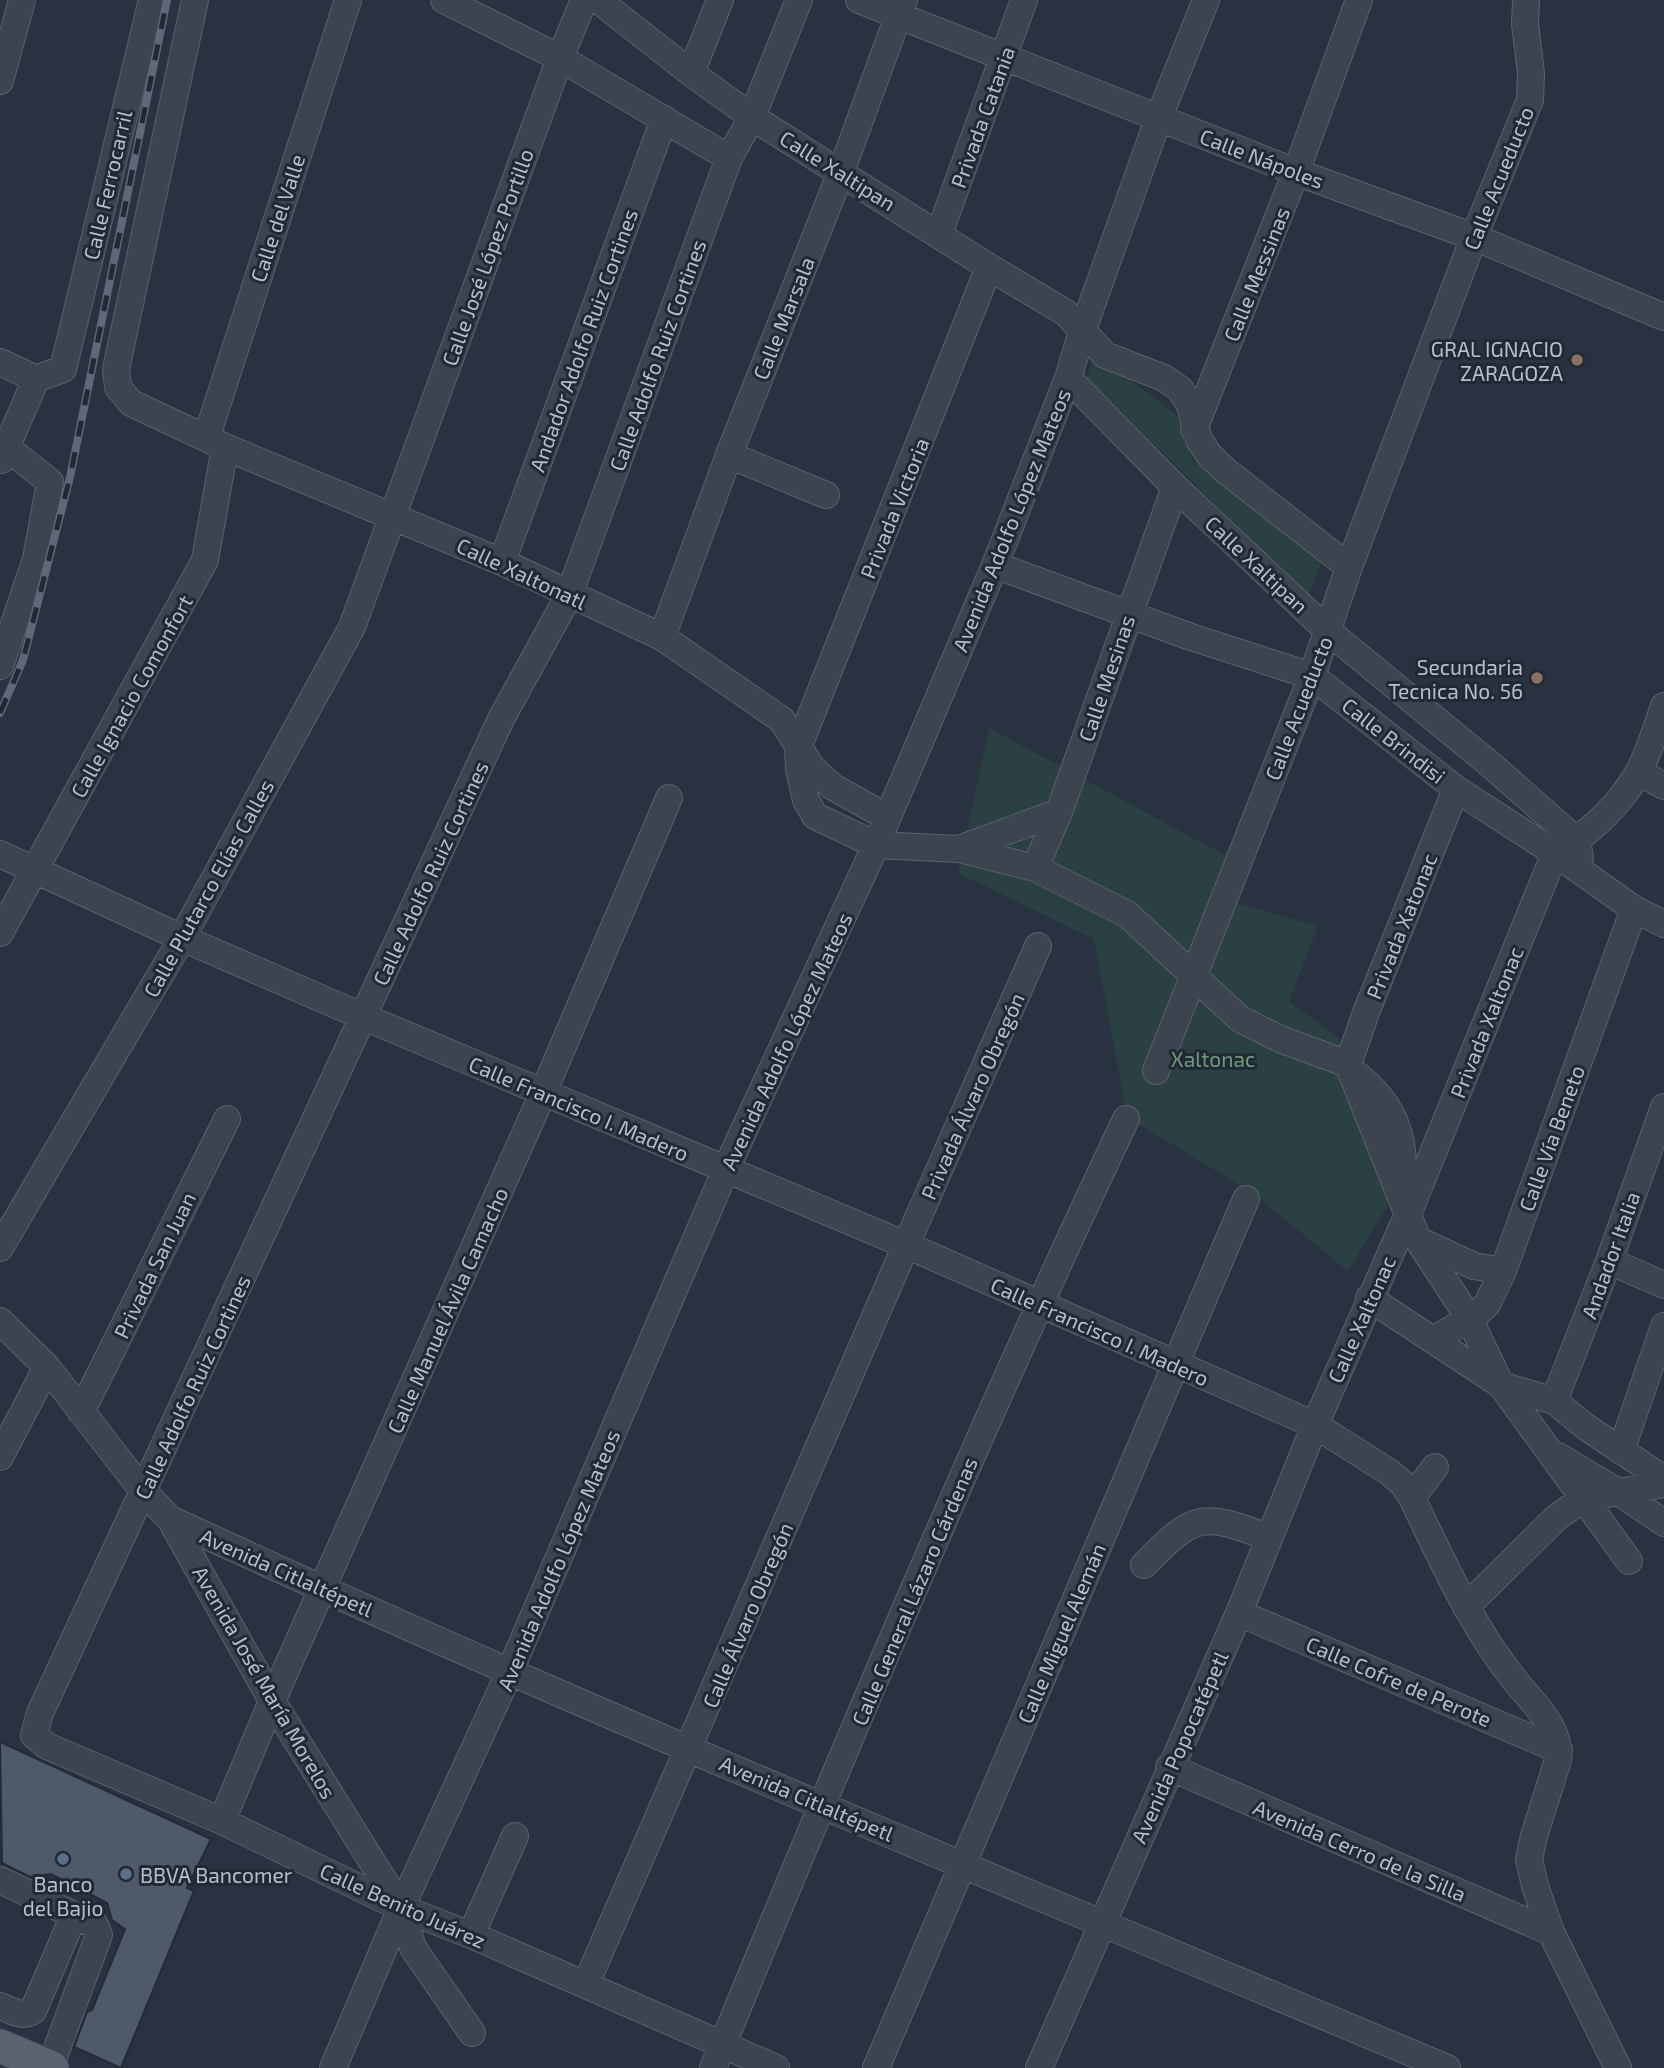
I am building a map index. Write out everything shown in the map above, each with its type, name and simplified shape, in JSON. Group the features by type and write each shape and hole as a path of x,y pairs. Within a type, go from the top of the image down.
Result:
{"main road":[{"path":"0,2046 51,2068"}],"street":[{"path":"0,81 22,0"},
{"name":"Calle Ferrocarril","path":"36,379 63,369 152,0"},
{"name":"Calle Xaltonatl","path":"195,0 116,369 118,387 131,403 502,562 662,637 782,719 812,768 832,787 887,817"},
{"name":"Calle del Valle","path":"216,441 348,0"},
{"path":"444,0 559,58 729,158"},
{"name":"Calle José López Portillo","path":"394,516 559,58 584,0"},
{"name":"Calle Xaltipan","path":"598,0 752,117 1066,313 1105,355 1164,378 1180,389 1190,405 1194,429 1210,456 1349,567"},
{"path":"691,73 720,0"},
{"name":"Calle Adolfo Ruiz Cortines","path":"34,1735 40,1713 501,719 569,595 729,158 752,117 799,0"},
{"name":"Calle Nápoles","path":"859,0 901,7 1005,57 1296,172 1474,237 1664,317"},
{"name":"Privada Catania","path":"939,234 1024,0"},
{"name":"Avenida Adolfo López Mateos","path":"333,2068 401,1908 510,1671 726,1169 876,845 995,565 1068,378 1159,117 1206,0"},
{"name":"Calle Messinas","path":"1194,429 1296,172 1359,0"},
{"name":"Calle Acueducto","path":"1156,1071 1312,676 1349,567 1474,237 1530,100 1526,0"},
{"name":"Calle Marsala","path":"662,637 729,455 841,172 901,7"},
{"name":"Andador Adolfo Ruiz Cortines","path":"502,562 664,119"},
{"name":"Privada Victoria","path":"798,748 989,267"},
{"path":"0,362 36,379 3,450 50,482 36,559 0,666"},
{"name":"Calle Xaltipan","path":"1068,378 1175,487 1328,631"},
{"name":"Calle Ignacio Comonfort","path":"0,933 205,560 216,441"},
{"path":"729,455 826,495"},
{"name":"Calle Mesinas","path":"1035,868 1059,812 1175,487"},
{"name":"Calle Plutarco Elías Calles","path":"0,1248 182,938 352,627 394,516"},
{"name":"Calle Brindisi","path":"995,565 1188,636 1312,676 1456,789 1566,847"},
{"name":"Calle Brindisi","path":"1328,631 1491,765 1566,847"},
{"path":"1664,706 1639,772 1620,799 1566,847 1583,872 1634,909 1664,923"},
{"path":"798,748 799,769 806,800 815,816 876,845 959,849 1035,868 1127,914 1240,1019 1280,1039 1349,1066 1418,1240 1469,1318 1501,1385 1629,1561"},
{"path":"1639,772 1664,786"},
{"name":"Privada Xatonac","path":"1349,1066 1367,1010 1456,789"},
{"name":"Calle Manuel Ávila Camacho","path":"222,1821 272,1701 543,1093 669,798"},
{"path":"959,849 1059,812"},
{"name":"Privada Xaltonac","path":"1404,1204 1566,847"},
{"name":"Calle Francisco I. Madero","path":"0,854 182,938 364,1017 906,1245 1315,1424 1403,1484 1466,1607 1497,1658 1554,1730 1559,1750"},
{"name":"Calle Vía Beneto","path":"1433,1340 1488,1304 1503,1271 1634,909"},
{"name":"Privada Álvaro Obregón","path":"906,1245 1038,946"},
{"name":"Andador Italia","path":"1554,1401 1609,1261 1664,1107"},
{"name":"Privada San Juan","path":"82,1412 227,1119"},
{"name":"Calle General Lázaro Cárdenas","path":"718,2057 821,1805 1038,1304 1126,1119"},
{"name":"Calle Miguel Alemán","path":"876,2068 1246,1199"},
{"name":"Calle Xaltonac","path":"1315,1424 1369,1298 1404,1204"},
{"path":"1418,1240 1474,1266 1503,1271"},
{"name":"Calle Álvaro Obregón","path":"586,1984 906,1245"},
{"path":"1609,1261 1664,1285"},
{"path":"1369,1298 1501,1385 1554,1401 1664,1482"},
{"name":"Avenida José María Morelos","path":"0,1321 47,1367 143,1491 170,1519 272,1701 401,1908 414,1948 472,2033"},
{"path":"1621,1451 1664,1326"},
{"path":"0,1457 47,1367"},
{"name":"Avenida Popocatépetl","path":"1039,2068 1169,1767 1239,1613 1315,1424"},
{"path":"1548,1449 1664,1523"},
{"path":"1412,1498 1435,1467"},
{"path":"1466,1607 1556,1518 1584,1498 1620,1493 1664,1482"},
{"name":"Avenida Citlaltépetl","path":"170,1519 323,1590 689,1749 1447,2068"},
{"path":"1144,1565 1176,1533 1195,1523 1213,1520 1269,1538"},
{"name":"Calle Cofre de Perote","path":"1239,1613 1559,1750"},
{"name":"Calle Benito Juárez","path":"34,1735 47,1746 222,1821 401,1908 586,1984 718,2057 776,2068"},
{"path":"1559,1750 1529,1859 1535,1886 1552,1932 1618,2068"},
{"name":"Avenida Cerro de la Silla","path":"1169,1767 1552,1932"},
{"path":"471,1935 514,1836"},
{"path":"0,1880 95,1925 99,1935 51,2068"},
{"path":"0,2006 22,2014 33,2011 74,1915"}],"green space":[{"path":"1094,353 1178,416 1192,460 1324,557 1308,596 1087,378"},
{"name":"Xaltonac","path":"989,728 1234,860 1239,904 1318,926 1289,1002 1336,1035 1389,1119 1388,1205 1348,1271 1251,1192 1127,1117 1094,939 958,873"}],"building":[{"path":"0,1742 211,1839 187,1888 194,1891 121,2068 74,2047 125,1929 112,1920 107,1903 51,1874 30,1877 2,1863"}],"railway":[{"path":"0,713 23,660 70,477 167,0"}],"place":[{"name":"GRAL IGNACIO ZARAGOZA","path":"1577,360"},
{"name":"Secundaria Tecnica No. 56","path":"1537,678"},
{"name":"Banco del Bajio","path":"63,1859"},
{"name":"BBVA Bancomer","path":"126,1874"}]}
